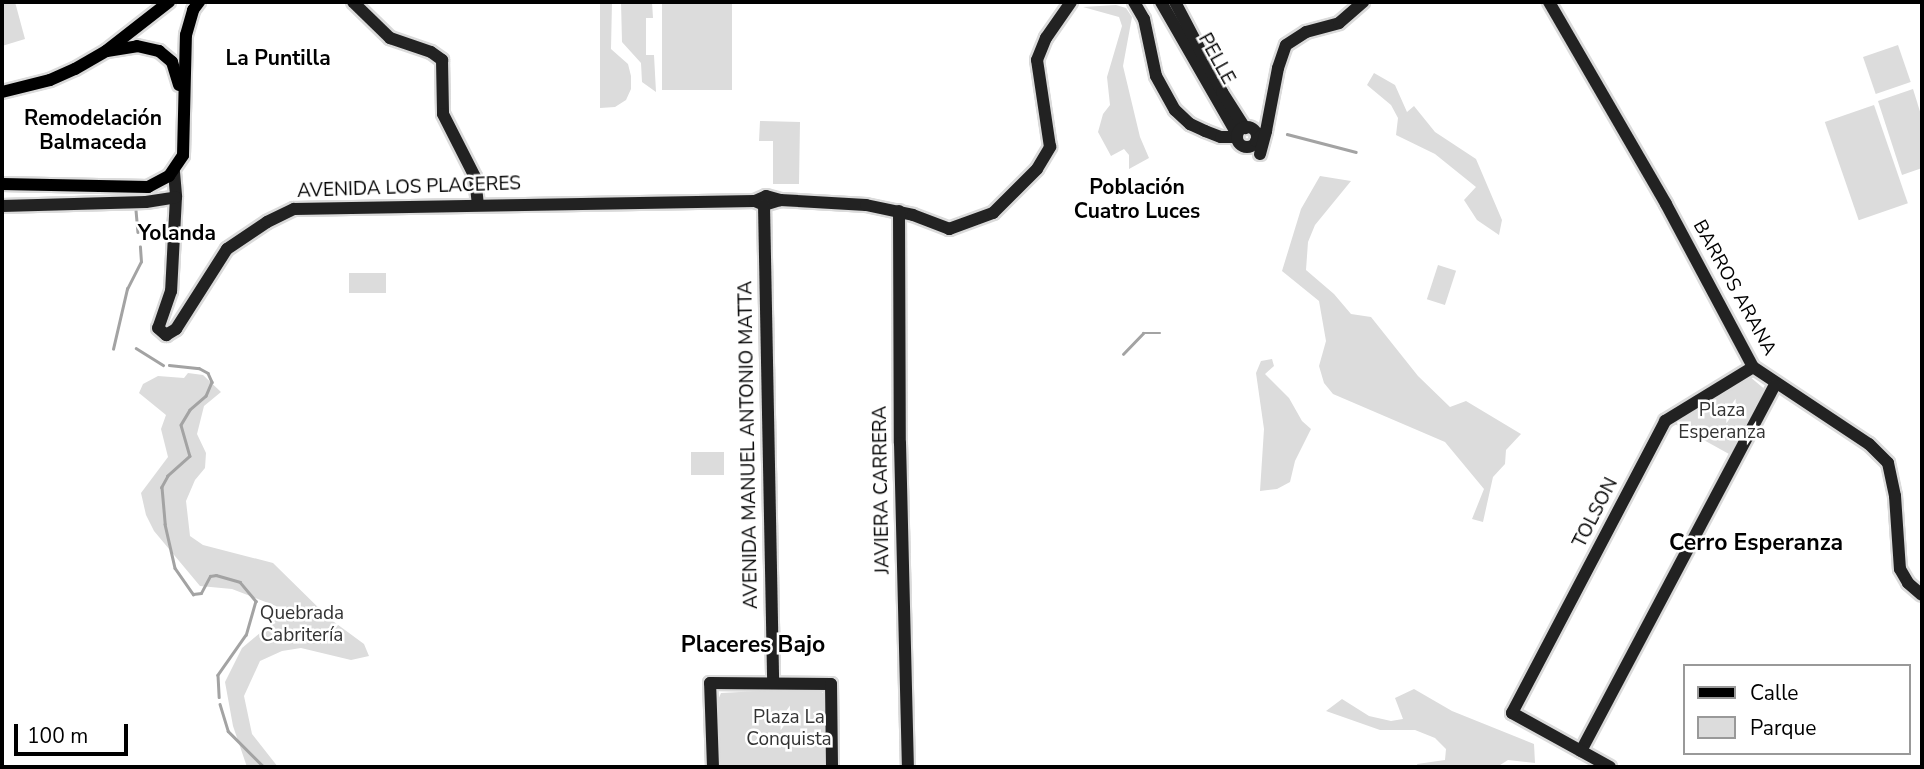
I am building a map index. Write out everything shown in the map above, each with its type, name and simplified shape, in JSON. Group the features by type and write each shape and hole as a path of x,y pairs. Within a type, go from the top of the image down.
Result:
{"main road":[{"path":"2,92 50,80 106,51 169,2"},
{"path":"2,184 148,187 174,172 183,155 186,35 193,10 199,2"},
{"path":"353,2 390,38 431,52 442,60 443,114 475,177 478,205"},
{"name":"AVENIDA LOS PLACERES","path":"174,172 176,197 171,291 158,328 166,335 176,329 216,265 234,243 284,212 328,207 760,203 780,200 850,202 899,211 941,228 965,225 1001,208 1037,169 1050,147 1037,60 1051,30 1071,2"},
{"path":"1134,2 1144,19 1150,56 1167,98 1184,119 1228,145 1269,111"},
{"name":"PELLE","path":"1161,2 1223,112 1242,135"},
{"name":"PELLE","path":"1175,2 1242,135"},
{"path":"1260,154 1286,46 1306,32 1339,23 1363,2"},
{"name":"BARROS ARANA","path":"1549,2 1666,204 1753,367 1869,444 1888,463 1895,496 1900,569 1920,594"},
{"path":"106,51 137,46 159,51 172,62 183,95"},
{"path":"1205,131 1222,128 1223,112"},
{"path":"1242,135 1251,146 1266,131"},
{"path":"2,206 146,202 176,197"},
{"name":"AVENIDA MANUEL ANTONIO MATTA","path":"760,203 773,683"},
{"name":"JAVIERA CARRERA","path":"899,211 900,443 908,767"},
{"name":"TOLSON","path":"1581,751 1512,713 1665,421 1753,367"},
{"path":"1610,767 1581,751 1775,384"},
{"path":"713,767 710,682 831,684 832,767"}],"green space":[{"path":"2,2 15,2 25,39 2,46"},
{"path":"600,2 612,2 611,49 628,64 631,76 631,89 626,100 615,107 600,108"},
{"path":"621,2 652,2 653,18 646,18 646,55 654,55 656,92 642,82 641,63 622,42"},
{"path":"662,2 732,2 732,90 662,90"},
{"path":"1116,5 1126,8 1132,17 1123,66 1140,137 1149,158 1129,169 1129,155 1124,149 1111,156 1098,132 1103,114 1110,105 1107,77 1122,26 1119,17 1083,7"},
{"path":"1898,45 1911,82 1876,94 1863,57"},
{"path":"1374,73 1395,85 1407,112 1414,106 1435,132 1476,159 1502,220 1499,235 1477,220 1464,200 1476,187 1435,154 1396,135 1398,118 1391,105 1367,85"},
{"path":"1913,89 1922,118 1922,168 1902,175 1878,101"},
{"path":"1874,105 1908,203 1859,220 1825,122"},
{"path":"760,121 800,122 799,184 773,184 773,141 759,141"},
{"path":"1320,176 1351,181 1315,225 1308,242 1306,270 1334,294 1351,314 1371,317 1418,376 1450,407 1466,401 1521,434 1506,450 1505,464 1493,477 1483,522 1472,519 1484,489 1445,442 1333,394 1324,383 1319,366 1326,341 1319,301 1282,271 1301,209"},
{"path":"1438,265 1456,271 1445,305 1427,299"},
{"path":"349,273 386,273 386,293 349,293"},
{"path":"1272,359 1274,366 1265,374 1289,398 1302,421 1311,429 1295,461 1290,482 1277,489 1260,491 1264,429 1256,373 1261,361"},
{"name":"Quebrada Cabritería","path":"188,373 203,375 221,392 204,406 197,434 206,453 205,468 195,480 186,501 190,536 203,545 273,563 330,619 364,644 369,656 351,660 301,648 282,651 260,661 244,696 252,734 278,767 247,767 233,726 225,682 242,648 280,616 276,606 232,589 200,586 154,531 146,515 141,493 168,457 161,429 166,415 139,393 143,384 158,376 184,378"},
{"name":"Plaza Esperanza","path":"1749,376 1768,392 1729,454 1673,423"},
{"path":"691,452 724,452 724,475 691,475"},
{"name":"Plaza La Conquista","path":"817,688 827,696 830,767 718,767 718,700 721,693"},
{"path":"1414,689 1452,711 1534,744 1535,763 1508,760 1497,767 1418,767 1417,764 1445,760 1446,749 1435,738 1415,730 1380,730 1326,711 1342,699 1369,716 1391,721 1403,719 1395,698"}],"waterway":[{"path":"1287,134 1356,152"},
{"path":"136,210 138,232"},
{"path":"113,349 127,289 141,262 140,247"},
{"path":"1123,354 1143,333 1160,333"},
{"path":"136,348 163,365"},
{"path":"169,365 199,368 208,373 212,382 206,396 190,410 181,425 190,456 168,476 162,487 165,524 175,568 193,594 201,593 210,576 216,575 240,582 256,601 246,635 218,675 219,697"},
{"path":"220,704 228,731 264,767"}],"district":[{"name":"La Puntilla","path":"278,58"},
{"name":"Remodelación Balmaceda","path":"93,130"},
{"name":"Población Cuatro Luces","path":"1137,199"},
{"name":"Yolanda","path":"177,233"},
{"name":"Cerro Esperanza","path":"1756,543"},
{"name":"Placeres Bajo","path":"753,645"}]}
